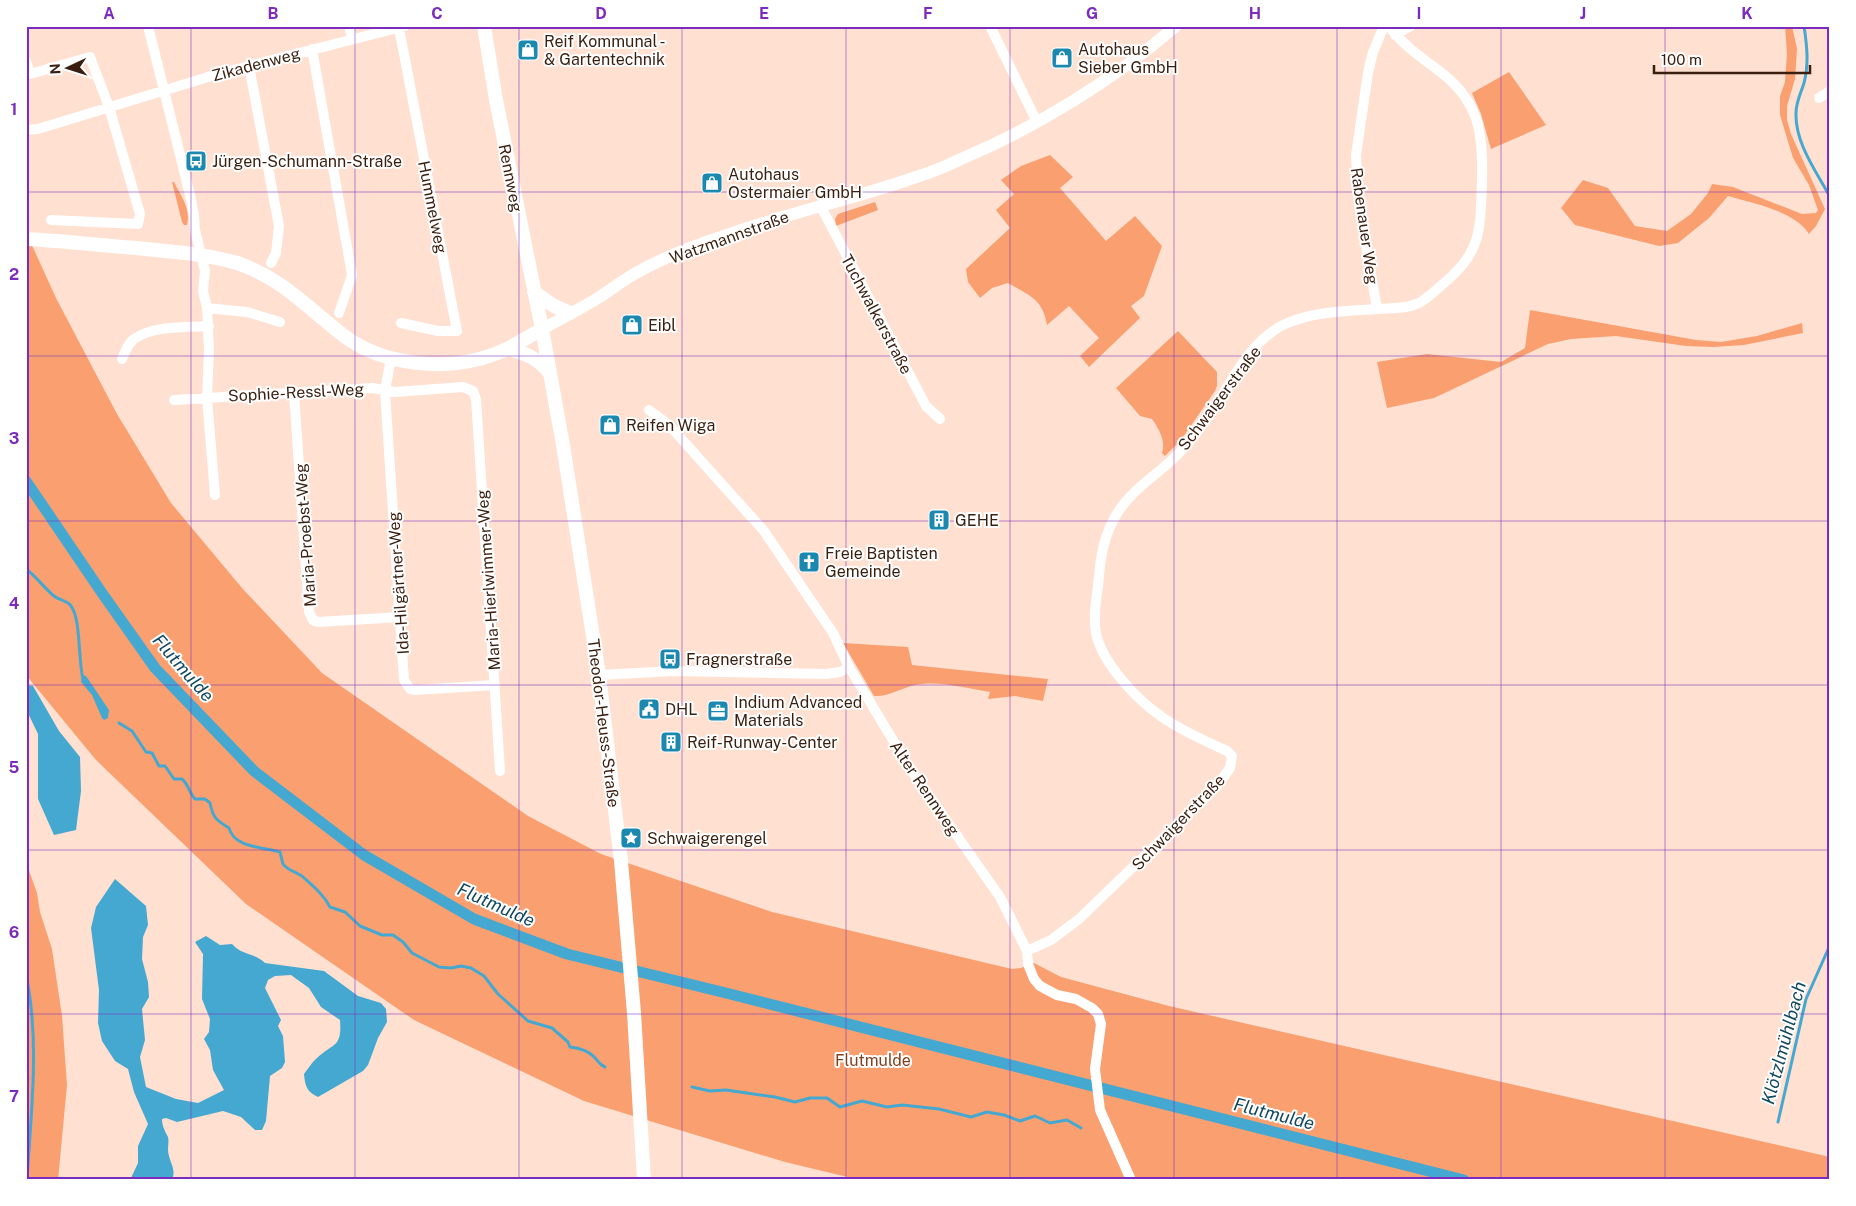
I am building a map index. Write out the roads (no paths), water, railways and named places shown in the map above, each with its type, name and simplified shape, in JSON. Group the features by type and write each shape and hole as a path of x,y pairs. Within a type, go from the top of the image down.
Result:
{"main road":[{"name":"Rennweg","path":"484,26 496,100 542,329"},
{"path":"26,239 202,254 237,264 262,273 293,293 344,336 374,353 391,358 422,363 473,360 508,349 542,329"},
{"path":"534,292 554,306 570,313"},
{"name":"Theodor-Heuss-Straße","path":"542,329 575,516 599,675 621,861 634,1013 644,1173"},
{"path":"508,349 527,354 550,373"}],"street":[{"path":"122,359 133,339 152,331 209,326 204,291 205,271 202,254 195,230 190,195 148,26"},
{"path":"349,26 352,39"},
{"path":"990,26 1037,122"},
{"name":"Watzmannstraße","path":"542,329 596,299 636,273 727,234 925,175 981,150 1037,122 1106,79 1176,26"},
{"name":"Rabenauer Weg","path":"1376,309 1359,205 1356,155 1372,52 1384,26"},
{"path":"1392,30 1411,26"},
{"name":"Zikadenweg","path":"26,130 38,129 249,66 402,27"},
{"name":"Hummelweg","path":"401,322 438,330 457,331 402,27"},
{"name":"Schwaigerstraße","path":"1027,951 1051,940 1079,919 1217,786 1230,768 1232,756 1227,751 1163,718 1148,706 1113,669 1100,647 1095,632 1095,619 1100,563 1104,541 1118,512 1129,497 1186,446 1206,419 1245,358 1265,338 1281,327 1314,315 1417,304 1457,271 1473,248 1478,234 1482,194 1482,153 1480,132 1471,107 1464,95 1454,84 1414,53 1392,30"},
{"path":"312,49 352,275 339,313"},
{"path":"26,61 30,74 90,57 109,107 140,214 138,224 51,220"},
{"path":"249,66 279,226 276,253 271,263"},
{"path":"1818,98 1830,91"},
{"name":"Tuchwalkerstraße","path":"820,205 926,406 940,419"},
{"path":"207,308 247,312 280,322"},
{"name":"Sophie-Ressl-Weg","path":"209,326 207,398 215,495"},
{"name":"Sophie-Ressl-Weg","path":"386,391 391,358"},
{"name":"Sophie-Ressl-Weg","path":"174,400 372,388 395,392 463,388 473,391"},
{"name":"Ida-Hilgärtner-Weg","path":"386,391 406,685 410,688 495,685"},
{"name":"Maria-Hierlwimmer-Weg","path":"473,391 476,399 500,771"},
{"name":"Maria-Proebst-Weg","path":"294,393 309,612 313,620 318,622 401,617"},
{"name":"Alter Rennweg","path":"649,410 669,424 764,531 834,633 849,667 909,767 1000,897 1027,951 1028,964 1034,979 1040,986 1057,995 1076,999 1092,1008 1098,1014 1101,1024 1095,1069 1100,1110 1131,1180"},
{"path":"599,675 674,671 826,674 840,672 849,667"}],"water":[{"path":"82,675 86,676 109,710 108,718 104,720 102,718 92,695 81,682"},
{"path":"26,685 33,686 59,731 80,757 81,791 76,830 54,835 38,799 38,734 26,709"},
{"path":"115,879 146,906 148,925 143,937 142,959 148,982 149,997 142,1009 145,1040 140,1057 146,1087 176,1099 198,1103 224,1090 213,1070 210,1050 204,1039 209,1032 210,1019 202,999 203,954 195,942 206,936 220,945 232,944 265,963 324,971 358,996 381,1003 386,1009 387,1022 378,1038 368,1065 363,1071 318,1097 311,1093 306,1085 304,1074 315,1060 336,1044 340,1036 340,1020 321,1007 309,988 291,975 275,976 268,980 265,988 281,1020 278,1026 283,1036 285,1062 282,1068 270,1076 266,1121 262,1130 255,1130 241,1117 223,1111 177,1122 166,1118 162,1119 168,1138 168,1153 173,1168 172,1180 132,1180 131,1178 138,1163 138,1146 148,1124 134,1092 128,1069 115,1061 102,1041 98,1023 99,990 91,928 96,907"}],"waterway":[{"name":"Klötzlmühlbach","path":"1804,26 1807,69 1797,105 1797,124 1807,156 1830,197"},
{"name":"Flutmulde","path":"26,481 155,668 254,771 364,855 474,919 567,954 1464,1180"},
{"path":"26,569 54,596 70,604 78,630 83,679"},
{"path":"119,723 132,731 146,752 152,753 159,766 165,766 174,779 182,779 195,799 205,799 210,803 216,818 229,828 232,835 250,846 280,852 283,864 301,875 311,884 330,907 345,912 360,926 382,935 393,935 403,942 412,953 439,967 451,968 461,966 471,968 484,976 498,994 528,1021 552,1028 568,1042 570,1047 588,1052 605,1067"},
{"name":"Klötzlmühlbach","path":"1778,1122 1806,999 1830,945"},
{"path":"26,974 33,1025 34,1051 27,1180"},
{"path":"692,1087 710,1091 726,1090 775,1097 795,1102 810,1098 827,1098 840,1107 862,1101 887,1107 902,1105 939,1109 971,1117 987,1112 1004,1115 1020,1121 1035,1116 1050,1123 1067,1120 1081,1128"}],"place":[{"name":"Reif Kommunal - & Gartentechnik","path":"528,50"},
{"name":"Autohaus Sieber GmbH","path":"1062,58"},
{"name":"Jürgen-Schumann-Straße","path":"196,161"},
{"name":"Autohaus Ostermaier GmbH","path":"712,183"},
{"name":"Eibl","path":"632,325"},
{"name":"Reifen Wiga","path":"610,425"},
{"name":"GEHE","path":"939,520"},
{"name":"Freie Baptisten Gemeinde","path":"809,562"},
{"name":"Fragnerstraße","path":"670,659"},
{"name":"DHL","path":"649,709"},
{"name":"Indium Advanced Materials","path":"718,711"},
{"name":"Reif-Runway-Center","path":"671,742"},
{"name":"Schwaigerengel","path":"631,838"}]}
